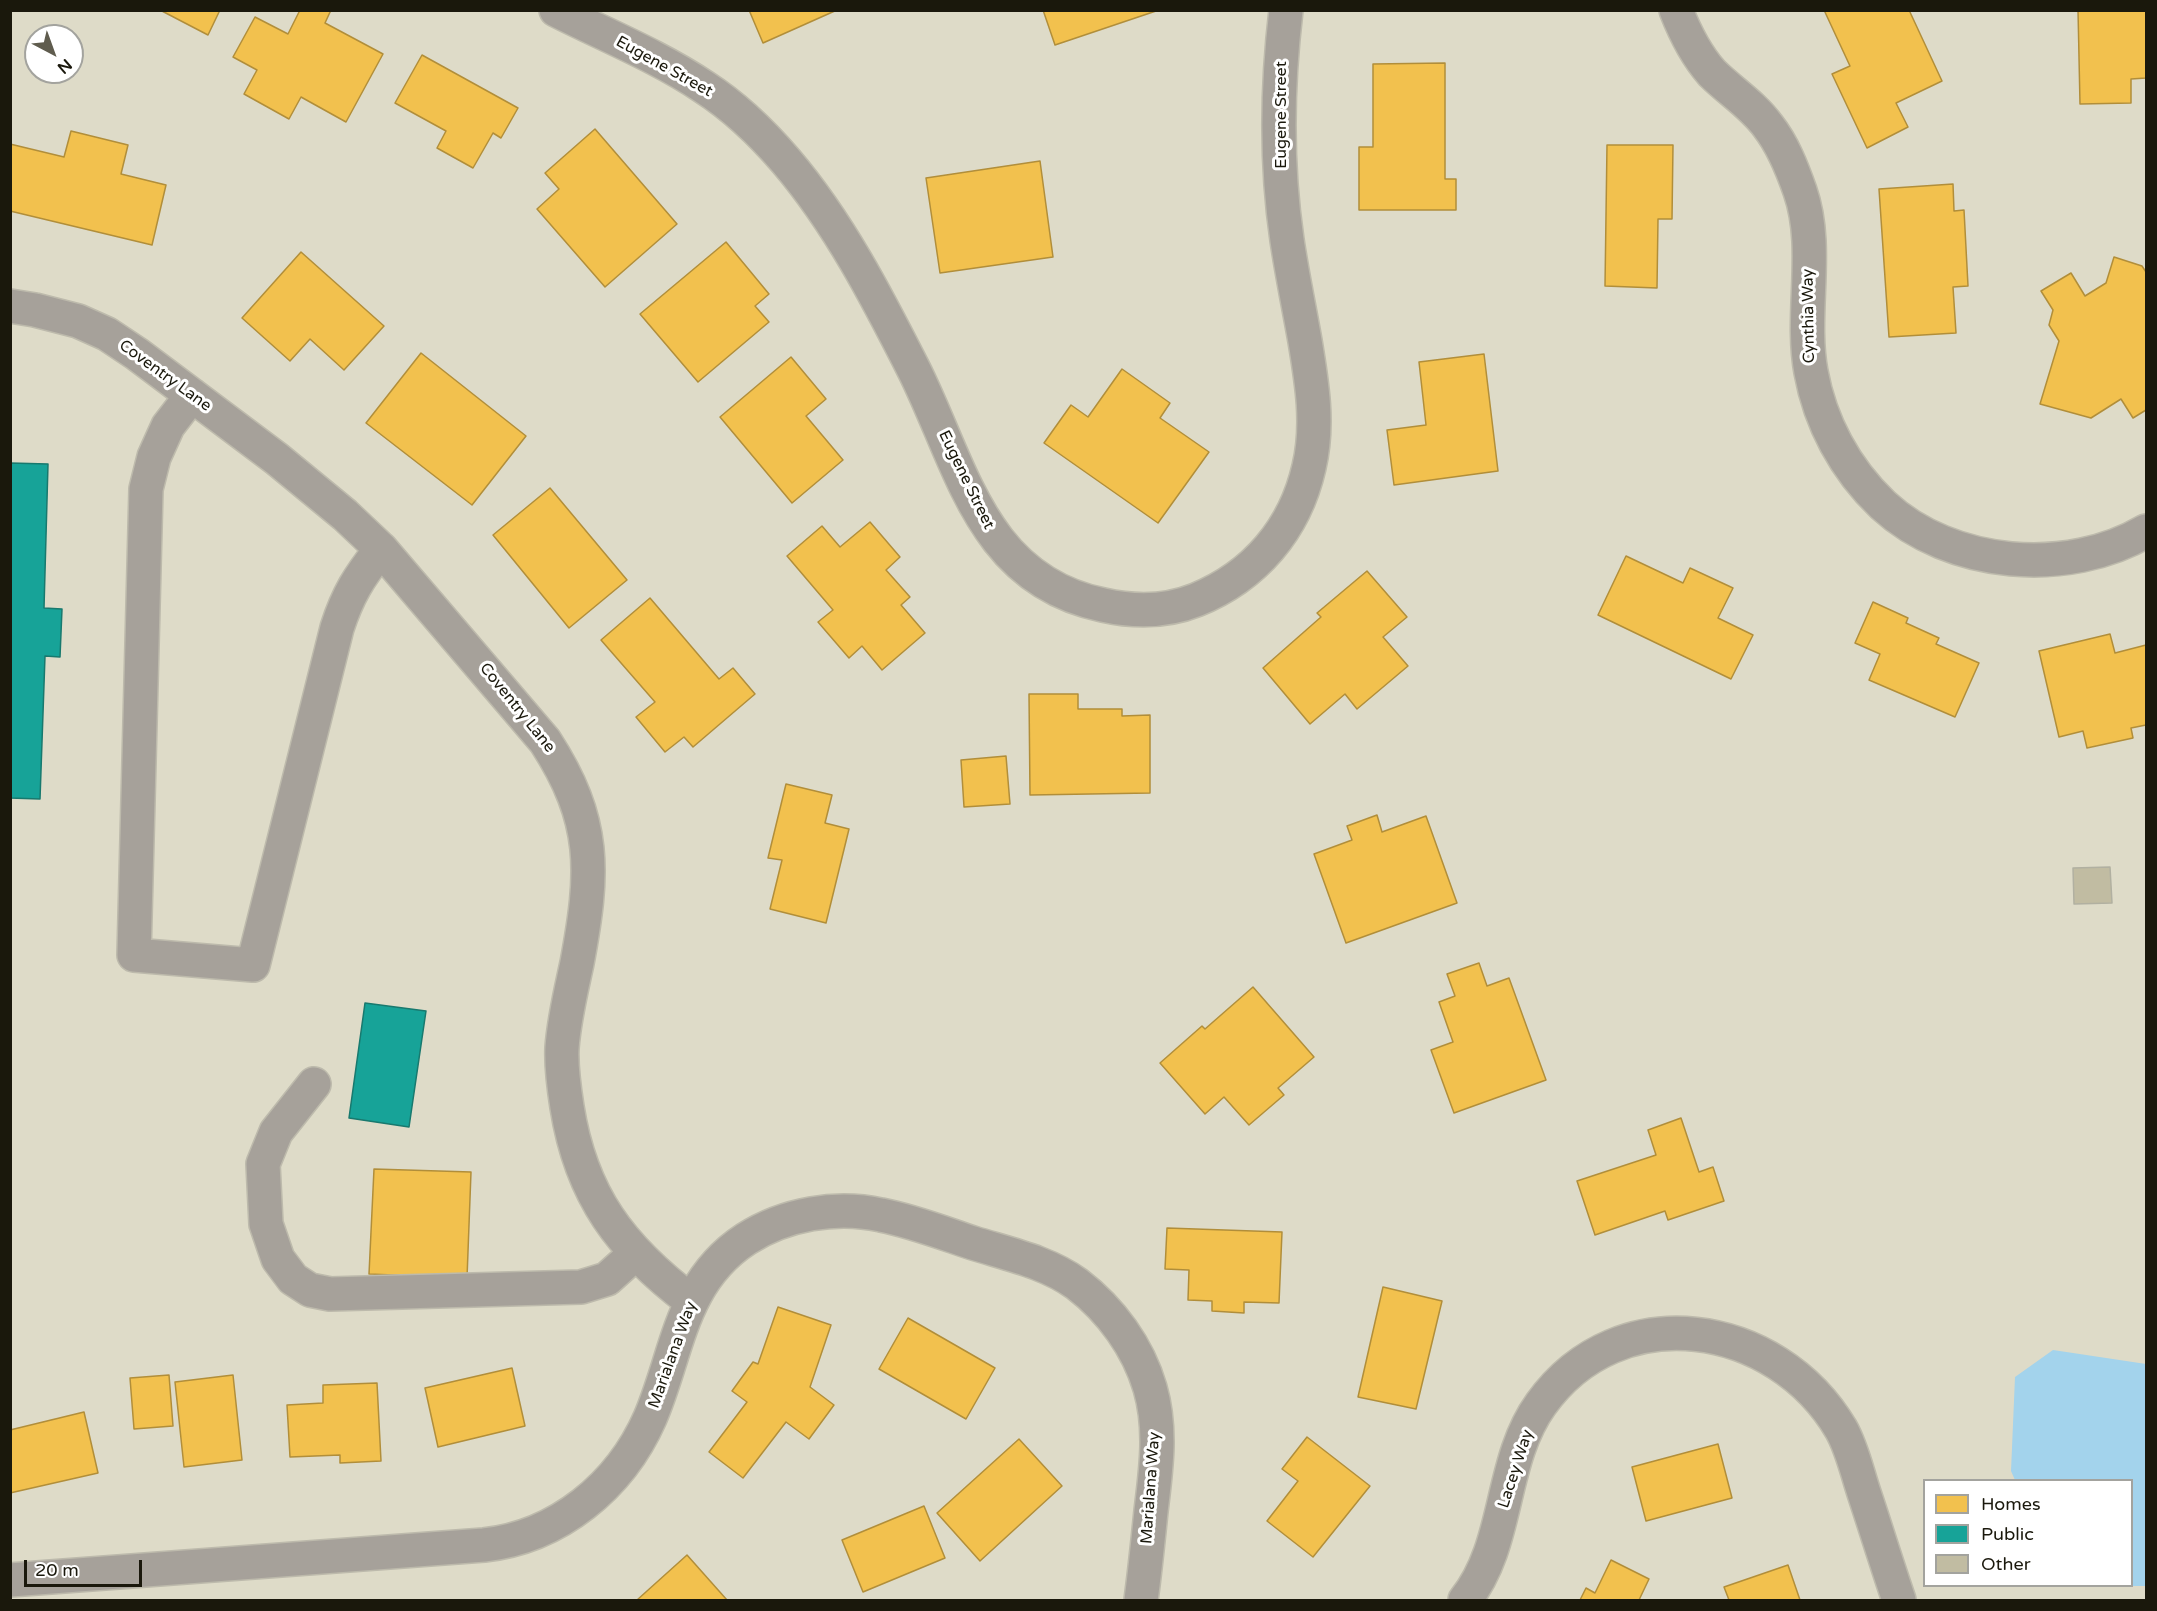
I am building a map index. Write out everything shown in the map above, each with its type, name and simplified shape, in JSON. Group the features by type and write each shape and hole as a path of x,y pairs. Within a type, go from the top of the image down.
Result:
{"street":[{"name":"Eugene Street","path":"556,10 671,67 704,87 734,108 786,162 812,194 861,270 916,373 976,505 989,529 1006,552 1027,571 1053,588 1085,602 1121,609 1159,610 1193,601 1225,586 1252,567 1273,545 1290,519 1302,493 1310,464 1315,429 1313,393 1287,237 1282,170 1280,81 1286,10"},
{"name":"Cynthia Way","path":"1676,10 1685,33 1699,57 1767,124 1781,145 1801,194 1806,218 1808,340 1810,370 1817,401 1828,429 1844,458 1884,505 1907,524 1935,538 1998,558 2033,561 2068,559 2101,551 2133,539 2146,531"},
{"name":"Coventry Lane","path":"10,306 78,321 107,334 277,459 352,521 381,549 545,741 562,766 573,790 582,818 588,849 589,878 586,913 562,1050 564,1083 578,1159 594,1196 614,1226 657,1275 691,1301"},
{"path":"192,395 168,426 154,457 146,489 134,955 253,965 337,628 346,602 359,577 381,549"},
{"path":"314,1084 276,1132 263,1164 266,1224 278,1258 293,1279 310,1290 330,1294 581,1287 607,1279 636,1253"},
{"name":"Marialana Way","path":"10,1580 508,1543 532,1535 574,1512 599,1490 627,1458 650,1419 691,1301 706,1276 726,1255 746,1239 772,1225 798,1216 855,1211 881,1215 1024,1258 1075,1283 1117,1323 1131,1345 1150,1390 1156,1417 1157,1450 1141,1600"},
{"name":"Lacey Way","path":"1465,1600 1491,1554 1514,1464 1527,1430 1540,1406 1556,1385 1596,1354 1647,1336 1676,1332 1734,1341 1764,1354 1790,1371 1815,1395 1842,1430 1853,1456 1899,1600"}],"water":[{"path":"2053,1350 2146,1364 2146,1586 2133,1586 2133,1479 2015,1479 2011,1471 2015,1377"}],"building: Homes":[{"path":"160,10 220,10 208,35"},
{"path":"300,10 331,10 325,23 383,54 346,122 301,97 289,119 244,94 257,70 233,57 255,17 288,34"},
{"path":"749,10 837,10 763,43"},
{"path":"1043,10 1159,10 1055,45"},
{"path":"1824,10 1909,10 1942,81 1896,103 1908,127 1867,148 1832,74 1850,66"},
{"path":"2078,10 2146,10 2146,78 2131,79 2131,103 2080,104"},
{"path":"422,55 518,108 501,138 493,133 473,168 437,148 446,131 395,103"},
{"path":"1445,63 1445,179 1456,179 1456,210 1359,210 1359,147 1373,147 1373,64"},
{"path":"595,129 677,224 605,287 537,209 559,189 545,173"},
{"path":"71,131 128,145 121,174 166,185 152,245 10,211 10,144 64,157"},
{"path":"1607,145 1673,145 1672,219 1658,219 1657,288 1605,286"},
{"path":"1040,161 1053,257 940,273 926,178"},
{"path":"1953,184 1954,211 1964,210 1968,286 1953,287 1956,333 1889,337 1879,189"},
{"path":"726,242 769,294 755,306 769,322 698,382 640,314"},
{"path":"301,252 384,326 344,370 310,339 290,361 242,318"},
{"path":"2114,257 2142,266 2146,272 2146,410 2133,418 2121,399 2091,418 2040,404 2059,341 2049,325 2053,310 2041,291 2071,273 2085,296 2106,283"},
{"path":"421,353 526,436 472,505 366,423"},
{"path":"1484,354 1498,471 1394,485 1387,430 1426,425 1419,362"},
{"path":"791,357 826,399 806,416 843,460 792,503 720,417"},
{"path":"1122,369 1170,403 1160,418 1209,452 1158,523 1044,443 1071,405 1088,417"},
{"path":"550,488 627,580 569,628 493,535"},
{"path":"870,522 900,557 886,570 910,597 901,605 925,633 882,670 862,646 849,658 818,622 833,610 787,556 822,526 840,547"},
{"path":"1626,556 1683,583 1690,568 1733,588 1718,618 1753,635 1731,679 1598,615"},
{"path":"1367,571 1407,617 1383,637 1408,666 1357,709 1345,694 1310,724 1263,668 1321,617 1317,613"},
{"path":"650,598 719,679 733,668 755,694 693,747 684,737 665,752 636,717 655,702 601,640"},
{"path":"1873,602 1908,618 1906,623 1939,638 1936,644 1979,663 1955,717 1869,680 1880,654 1855,643"},
{"path":"2110,634 2115,653 2146,645 2146,725 2131,728 2133,738 2087,748 2083,731 2059,737 2039,651"},
{"path":"1029,694 1078,694 1078,709 1122,709 1122,716 1150,715 1150,793 1030,795"},
{"path":"1006,756 1010,804 964,807 961,760"},
{"path":"786,784 832,795 825,823 849,829 826,923 770,909 782,860 768,858"},
{"path":"1377,815 1382,832 1426,816 1457,903 1346,943 1314,854 1352,840 1347,826"},
{"path":"1479,963 1487,986 1509,978 1546,1080 1454,1113 1431,1050 1453,1042 1439,1002 1455,996 1447,974"},
{"path":"1253,987 1314,1057 1278,1088 1284,1095 1249,1125 1224,1097 1205,1114 1160,1063 1202,1026 1205,1029"},
{"path":"1681,1118 1699,1172 1713,1167 1724,1201 1668,1220 1665,1211 1595,1235 1577,1181 1656,1155 1648,1130"},
{"path":"374,1169 471,1172 467,1278 369,1274"},
{"path":"1167,1228 1282,1232 1279,1303 1244,1302 1244,1313 1212,1311 1212,1301 1188,1300 1189,1270 1165,1269"},
{"path":"1383,1287 1442,1301 1416,1409 1358,1397"},
{"path":"778,1307 831,1325 810,1387 834,1405 809,1439 786,1422 743,1478 709,1452 747,1402 732,1391 753,1362 758,1364"},
{"path":"908,1318 995,1368 966,1419 879,1369"},
{"path":"512,1368 525,1426 438,1447 425,1388"},
{"path":"169,1375 173,1426 134,1429 130,1378"},
{"path":"233,1375 242,1460 184,1467 175,1382"},
{"path":"377,1383 381,1461 340,1463 340,1455 290,1457 287,1405 323,1403 323,1385"},
{"path":"84,1412 98,1473 10,1493 10,1430"},
{"path":"1307,1437 1370,1486 1313,1557 1267,1521 1298,1481 1282,1469"},
{"path":"1019,1439 1062,1486 980,1561 937,1513"},
{"path":"1718,1444 1732,1498 1646,1521 1632,1467"},
{"path":"924,1506 945,1558 863,1592 842,1540"},
{"path":"687,1555 727,1600 637,1600"},
{"path":"1611,1560 1649,1579 1639,1600 1580,1600 1586,1588 1595,1593"},
{"path":"1788,1565 1800,1600 1729,1600 1724,1587"}],"building: Public":[{"path":"10,463 48,464 44,608 62,609 60,657 45,656 40,799 10,798"},
{"path":"365,1003 426,1011 409,1127 349,1118"}],"building: Other":[{"path":"2110,867 2112,903 2074,904 2073,868"}]}
